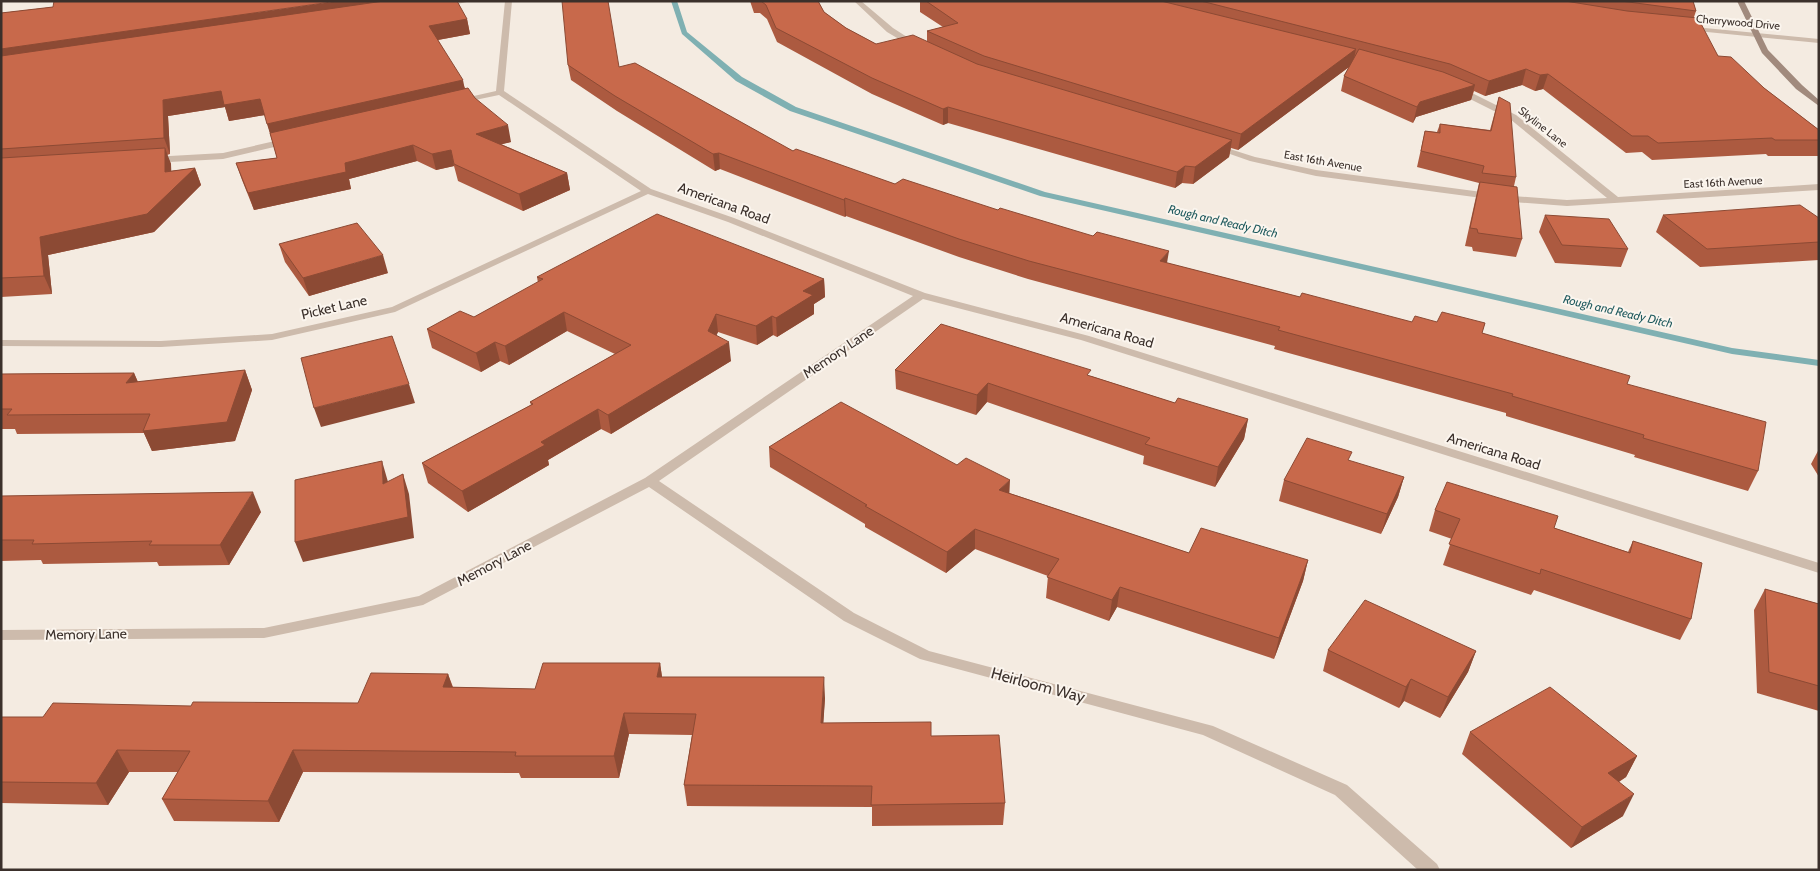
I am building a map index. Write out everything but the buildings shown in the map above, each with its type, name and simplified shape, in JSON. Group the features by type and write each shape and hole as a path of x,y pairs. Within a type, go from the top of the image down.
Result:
{"street":[{"path":"430,7 469,1"},
{"path":"446,104 500,92 509,1"},
{"path":"857,1 890,30 929,53"},
{"path":"1740,1 1765,51 1799,87 1819,104"},
{"name":"Cherrywood Drive","path":"1674,27 1819,41"},
{"name":"Skyline Lane","path":"1451,87 1476,97 1513,117 1615,199"},
{"name":"Americana Road","path":"500,92 648,191 731,220 921,295 1085,338 1819,568"},
{"path":"146,161 223,156 301,138"},
{"name":"East 16th Avenue","path":"1207,145 1254,159 1316,173 1512,200 1567,203 1819,187"},
{"name":"Picket Lane","path":"1,342 161,344 272,337 395,309 648,191"},
{"name":"Memory Lane","path":"1,635 264,633 424,600 650,481 921,295"},
{"name":"Heirloom Way","path":"650,481 849,617 874,630 925,655 1207,730 1341,790 1431,870"}],"waterway":[{"name":"Rough and Ready Ditch","path":"674,1 684,33 739,79 793,109 1043,194 1732,351 1819,363"}]}
